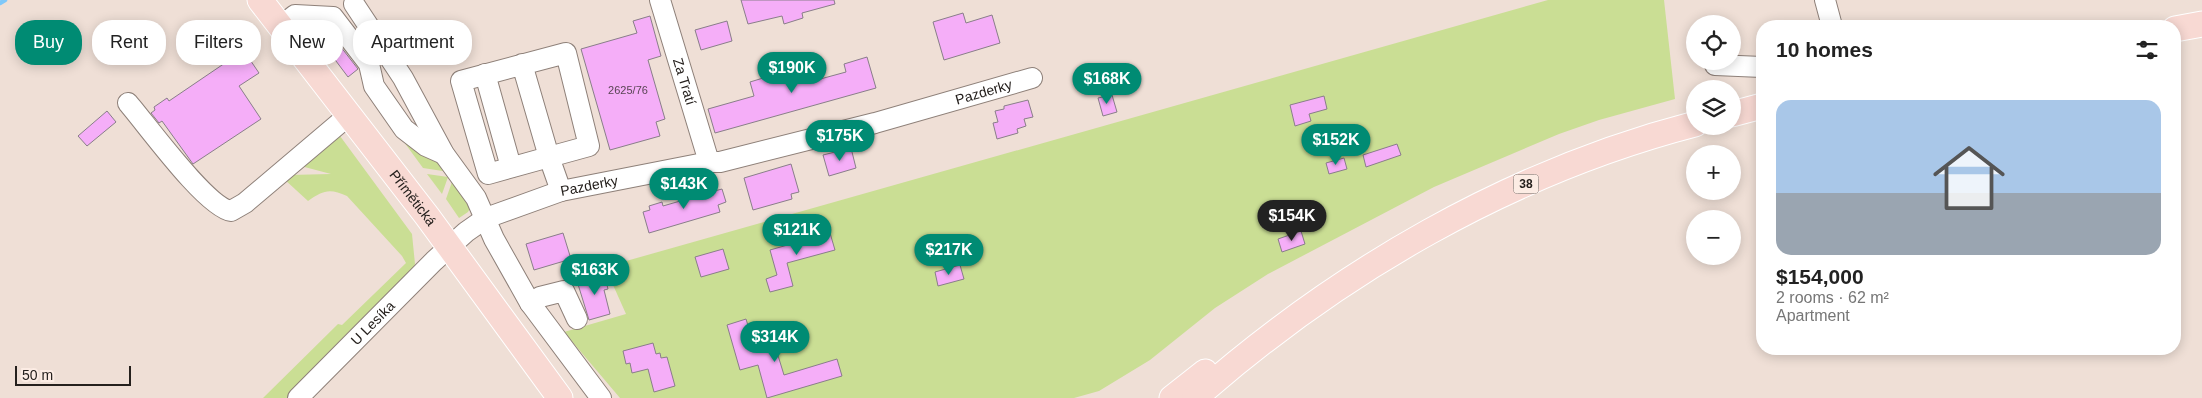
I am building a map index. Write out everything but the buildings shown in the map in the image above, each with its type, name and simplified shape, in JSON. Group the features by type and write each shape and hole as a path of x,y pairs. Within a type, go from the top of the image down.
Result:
{"main road":[{"name":"Přímětická","path":"260,0 276,20"},
{"path":"2181,28 2202,24"},
{"name":"Přímětická","path":"311,65 560,398"},
{"path":"1741,112 1756,108"},
{"name":"38","path":"1195,398 1261,343 1325,296 1398,249 1536,179 1650,136 1686,126"},
{"path":"1172,398 1264,325 1325,296"}],"street":[{"name":"Za Tratí","path":"660,0 709,162"},
{"path":"1825,0 1830,20"},
{"path":"354,4 403,78 444,154 476,198 515,279 530,303 601,398"},
{"path":"289,20 296,15 333,17 335,20"},
{"path":"343,30 369,64 374,86 404,129 426,146 444,154"},
{"path":"566,53 589,146 488,174 461,81 522,64 566,53"},
{"path":"522,64 561,191"},
{"path":"1741,66 1756,67"},
{"name":"Pazderky","path":"449,247 486,218 561,191 709,162 720,162 875,123 1032,78"},
{"path":"128,103 190,178 220,207 231,211 245,203 349,114"},
{"name":"U Lesíka","path":"298,398 449,247"},
{"path":"530,303 540,297 564,291 577,319"}],"green space":[{"path":"1548,0 1664,0 1675,99 1599,120 1559,134 1434,187 1268,274 1215,308 1150,360 1099,391 1074,398 620,398 564,332 626,314 605,267"},
{"path":"334,135 340,136 412,234 415,264 407,279 288,398 263,398 338,324 342,325 406,263 402,256 347,196 327,191 318,194 308,201 284,179 289,175 331,174 297,165"},
{"path":"404,142 434,158 449,172 423,168"},
{"path":"427,174 448,177 442,194"},
{"path":"453,179 471,206 468,212 459,218 446,199"}],"waterway":[{"path":"0,3 5,0"}]}
